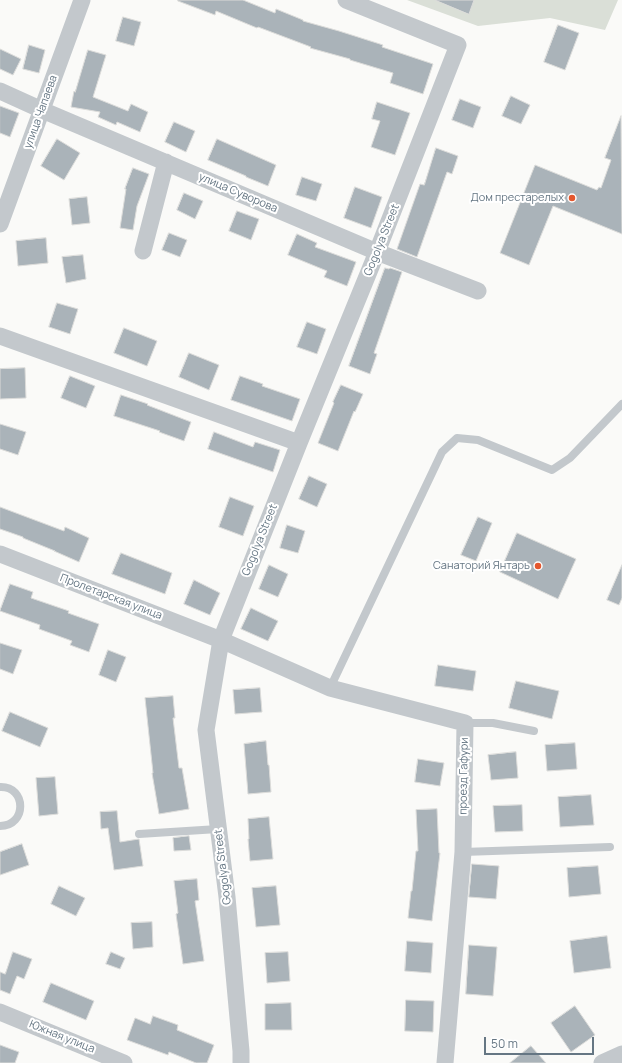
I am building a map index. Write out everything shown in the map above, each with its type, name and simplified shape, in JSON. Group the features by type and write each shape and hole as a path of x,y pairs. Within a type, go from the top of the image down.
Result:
{"street":[{"name":"улица Чапаева","path":"0,224 82,0"},
{"name":"Gogolya Street","path":"241,1063 227,897 206,730 221,640 298,443 377,252 458,45 346,0"},
{"name":"улица Суворова","path":"0,90 42,110 377,252 478,291"},
{"path":"143,251 166,162"},
{"path":"0,336 298,443"},
{"name":"Пролетарская улица","path":"0,554 221,640"},
{"name":"проезд Гафури","path":"221,640 330,688 465,723 463,852 445,1063"},
{"name":"Южная улица","path":"0,1012 124,1063"},
{"path":"602,1063 622,1055"}],"lane":[{"path":"330,688 442,452 457,438 478,440 552,470 570,458 622,404"},
{"path":"465,723 493,724 534,732"},
{"path":"0,787 14,792 18,797 20,810 18,816 9,825 0,826"},
{"path":"139,834 218,829"},
{"path":"463,852 610,847"}],"shaded area":[{"path":"407,0 618,0 605,30 550,18 478,26"}],"building":[{"path":"178,0 243,0 275,13 276,9 303,21 383,45 382,47 433,64 423,94 390,83 393,73 310,48 311,47 258,27 257,28 216,11 215,15"},
{"path":"435,0 474,0 469,14"},
{"path":"123,17 141,22 134,46 116,41"},
{"path":"558,25 579,33 565,70 544,62"},
{"path":"29,45 45,50 39,73 23,69"},
{"path":"0,49 21,59 13,75 0,69"},
{"path":"88,50 106,55 93,97 128,111 131,104 148,112 140,132 117,122 116,125 98,117 100,112 71,107 74,91 75,92"},
{"path":"511,96 530,105 521,124 502,116"},
{"path":"460,99 481,107 473,128 452,120"},
{"path":"377,102 410,113 395,155 371,147 380,121 372,119"},
{"path":"0,106 19,113 10,137 0,133"},
{"name":"Дом престарелых","path":"621,116 622,234 553,206 529,265 500,253 535,165 597,190 599,187 601,188 611,160 605,158"},
{"path":"174,122 195,131 186,152 165,142"},
{"path":"57,139 80,153 64,180 41,166"},
{"path":"217,139 276,165 268,186 208,160"},
{"path":"436,148 458,156 452,174 447,172 417,257 397,249 420,184 424,185"},
{"path":"133,168 149,174 137,206 133,230 120,228 125,189"},
{"path":"302,177 322,184 316,201 296,195"},
{"path":"355,187 382,197 371,228 344,218"},
{"path":"184,193 203,201 195,219 177,210"},
{"path":"87,197 90,223 72,225 69,199"},
{"path":"237,211 259,219 251,240 229,231"},
{"path":"169,233 187,240 180,257 162,250"},
{"path":"297,234 317,243 315,247 356,262 347,286 324,277 327,271 288,255"},
{"path":"46,238 48,263 18,266 16,241"},
{"path":"83,255 86,279 66,283 62,257"},
{"path":"385,268 402,272 374,353 377,354 370,374 349,366"},
{"path":"57,303 78,309 70,334 49,327"},
{"path":"307,322 326,329 317,354 297,347"},
{"path":"124,328 157,341 147,366 114,353"},
{"path":"189,353 219,365 209,390 179,377"},
{"path":"25,368 26,398 0,399 0,369"},
{"path":"70,376 95,386 86,408 61,398"},
{"path":"240,376 263,384 262,386 300,399 292,421 231,400"},
{"path":"341,385 363,394 355,412 354,411 338,451 318,443"},
{"path":"121,395 148,404 147,405 191,422 184,441 159,432 160,431 114,416"},
{"path":"0,424 26,432 18,455 0,449"},
{"path":"214,432 253,447 255,442 280,450 273,472 208,449"},
{"path":"309,476 327,484 317,507 299,499"},
{"path":"230,497 254,506 243,536 219,527"},
{"path":"0,507 64,531 65,527 89,538 79,562 23,537 0,529"},
{"path":"478,517 492,523 476,561 461,555"},
{"path":"287,525 305,531 298,553 280,548"},
{"name":"Санаторий Янтарь","path":"517,533 576,559 558,599 500,572"},
{"path":"121,553 172,573 165,594 112,574"},
{"path":"269,565 288,574 278,597 259,589"},
{"path":"622,565 622,598 619,605 607,600"},
{"path":"194,580 220,593 210,615 184,604"},
{"path":"10,584 33,592 31,598 69,611 68,613 99,624 89,652 70,645 72,641 39,629 40,625 0,611"},
{"path":"251,608 278,621 268,641 241,629"},
{"path":"0,643 22,650 13,674 0,669"},
{"path":"108,650 126,657 116,682 99,675"},
{"path":"438,665 476,671 473,691 435,686"},
{"path":"516,681 559,691 552,719 509,708"},
{"path":"260,688 262,712 235,714 233,690"},
{"path":"173,696 175,718 173,718 179,768 182,768 189,809 159,814 152,773 145,698"},
{"path":"10,712 48,728 40,747 2,731"},
{"path":"266,741 271,792 248,794 244,744"},
{"path":"575,743 577,769 547,771 545,745"},
{"path":"516,752 518,778 491,780 488,755"},
{"path":"418,759 444,763 440,786 415,782"},
{"path":"55,777 58,814 39,816 36,778"},
{"path":"591,795 594,825 560,827 558,797"},
{"path":"522,805 523,831 495,832 493,806"},
{"path":"437,809 440,853 432,921 408,918 416,851 418,851 416,810"},
{"path":"117,811 120,842 139,839 143,866 114,870 108,828 101,829 100,812"},
{"path":"269,817 273,859 250,861 248,819"},
{"path":"189,836 191,850 174,851 173,838"},
{"path":"22,844 29,865 0,875 0,852"},
{"path":"472,864 499,866 496,899 469,897"},
{"path":"598,866 601,894 569,897 567,868"},
{"path":"197,879 199,900 195,901 204,961 183,964 176,914 178,913 174,881"},
{"path":"59,886 85,898 76,916 51,904"},
{"path":"276,886 280,925 256,927 252,888"},
{"path":"152,922 153,947 133,949 131,923"},
{"path":"607,936 611,968 574,973 570,941"},
{"path":"407,941 433,943 431,973 405,971"},
{"path":"469,945 497,947 493,996 466,994"},
{"path":"13,952 32,959 24,979 17,976 10,994 0,990 0,972 5,974"},
{"path":"111,952 125,958 120,969 106,964"},
{"path":"288,952 290,981 267,983 265,953"},
{"path":"51,983 94,1001 86,1020 43,1002"},
{"path":"406,1000 434,1001 433,1032 405,1031"},
{"path":"291,1003 292,1030 265,1030 265,1004"},
{"path":"575,1006 595,1035 571,1052 551,1023"},
{"path":"153,1016 178,1025 177,1030 214,1045 207,1063 196,1063 169,1052 168,1055 127,1040 135,1018 150,1024"},
{"path":"0,1045 19,1052 15,1063 0,1063"},
{"path":"531,1046 546,1063 510,1063"}],"place":[{"name":"Дом престарелых","path":"572,198"},
{"name":"Санаторий Янтарь","path":"538,566"}]}
